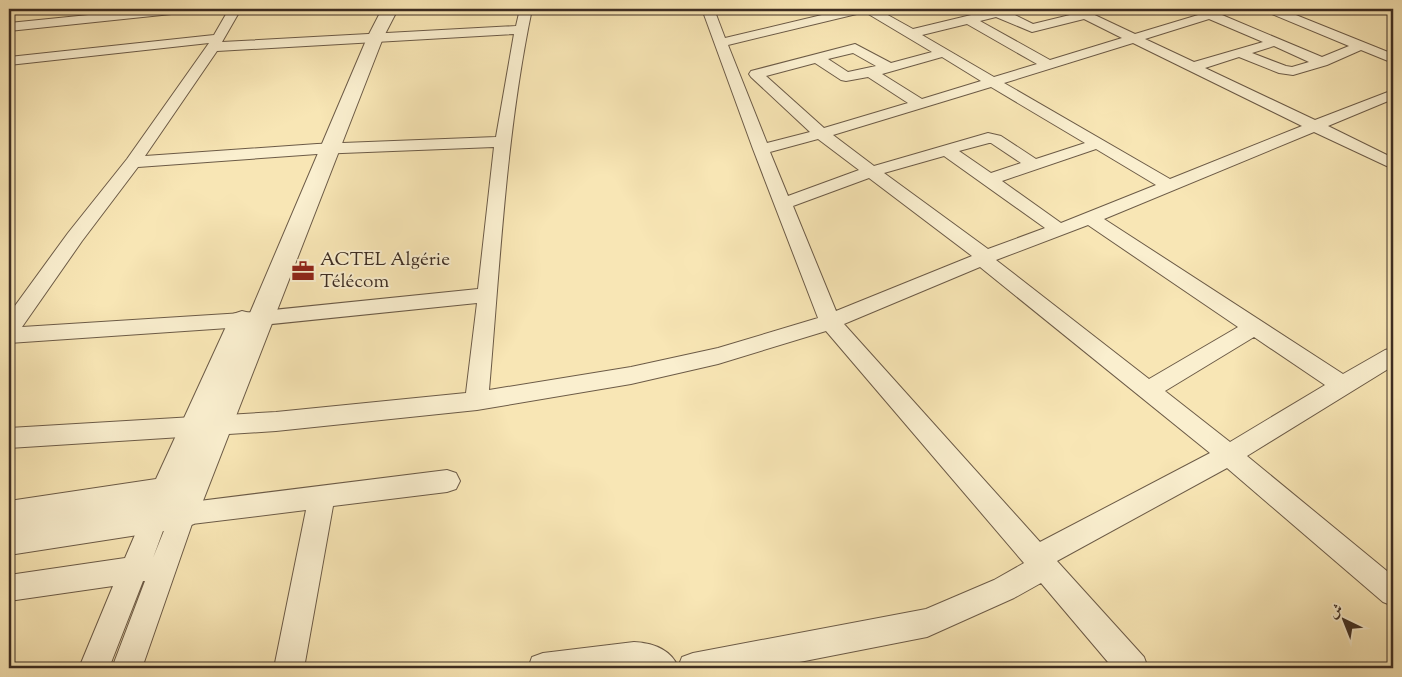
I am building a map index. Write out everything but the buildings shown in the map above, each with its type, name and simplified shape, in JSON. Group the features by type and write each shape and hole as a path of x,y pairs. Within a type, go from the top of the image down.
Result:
{"street":[{"path":"10,28 181,9"},
{"path":"9,329 75,237 133,162 216,43 235,9"},
{"path":"370,38 374,9"},
{"path":"94,668 134,569 174,502 370,38 390,9"},
{"path":"477,401 503,142 516,53 526,9"},
{"path":"708,9 734,80 830,322 1133,668"},
{"path":"720,43 861,9"},
{"path":"869,9 942,54 1170,186"},
{"path":"761,149 821,134 992,83 1230,9"},
{"path":"1271,9 1393,59"},
{"path":"999,37 1079,12 1393,164"},
{"path":"910,34 998,13 1032,28"},
{"path":"10,28 22,15"},
{"path":"1210,15 1322,62"},
{"path":"969,20 1049,65"},
{"path":"9,61 216,43 370,38 522,30"},
{"path":"1192,67 1274,42"},
{"path":"1240,53 1284,70 1292,71 1322,62 1362,45"},
{"path":"734,80 859,48 889,68"},
{"path":"817,58 844,77 889,68 942,54"},
{"path":"870,72 920,104"},
{"path":"756,74 821,134 984,258 1147,391 1229,455 1393,593"},
{"path":"9,438 268,424 477,401 622,377 720,355 830,322 984,258 1170,186 1393,94"},
{"path":"783,204 870,172 992,138 1035,165"},
{"path":"133,162 323,148 503,142"},
{"path":"988,180 1097,144"},
{"path":"947,150 1059,230"},
{"path":"1090,218 1342,385"},
{"path":"9,335 252,318 488,295"},
{"path":"1147,391 1254,327"},
{"path":"693,668 927,623 1004,589 1040,563 1229,455 1342,385 1393,356"},
{"path":"9,515 174,502 322,496 447,481"},
{"path":"289,668 322,496"},
{"path":"9,540 174,502"},
{"path":"127,668 165,565 174,502"},
{"path":"9,588 165,565"},
{"path":"544,668 634,657 648,658 664,668"}],"place":[{"name":"ACTEL Algérie Télécom","path":"303,271"}]}
